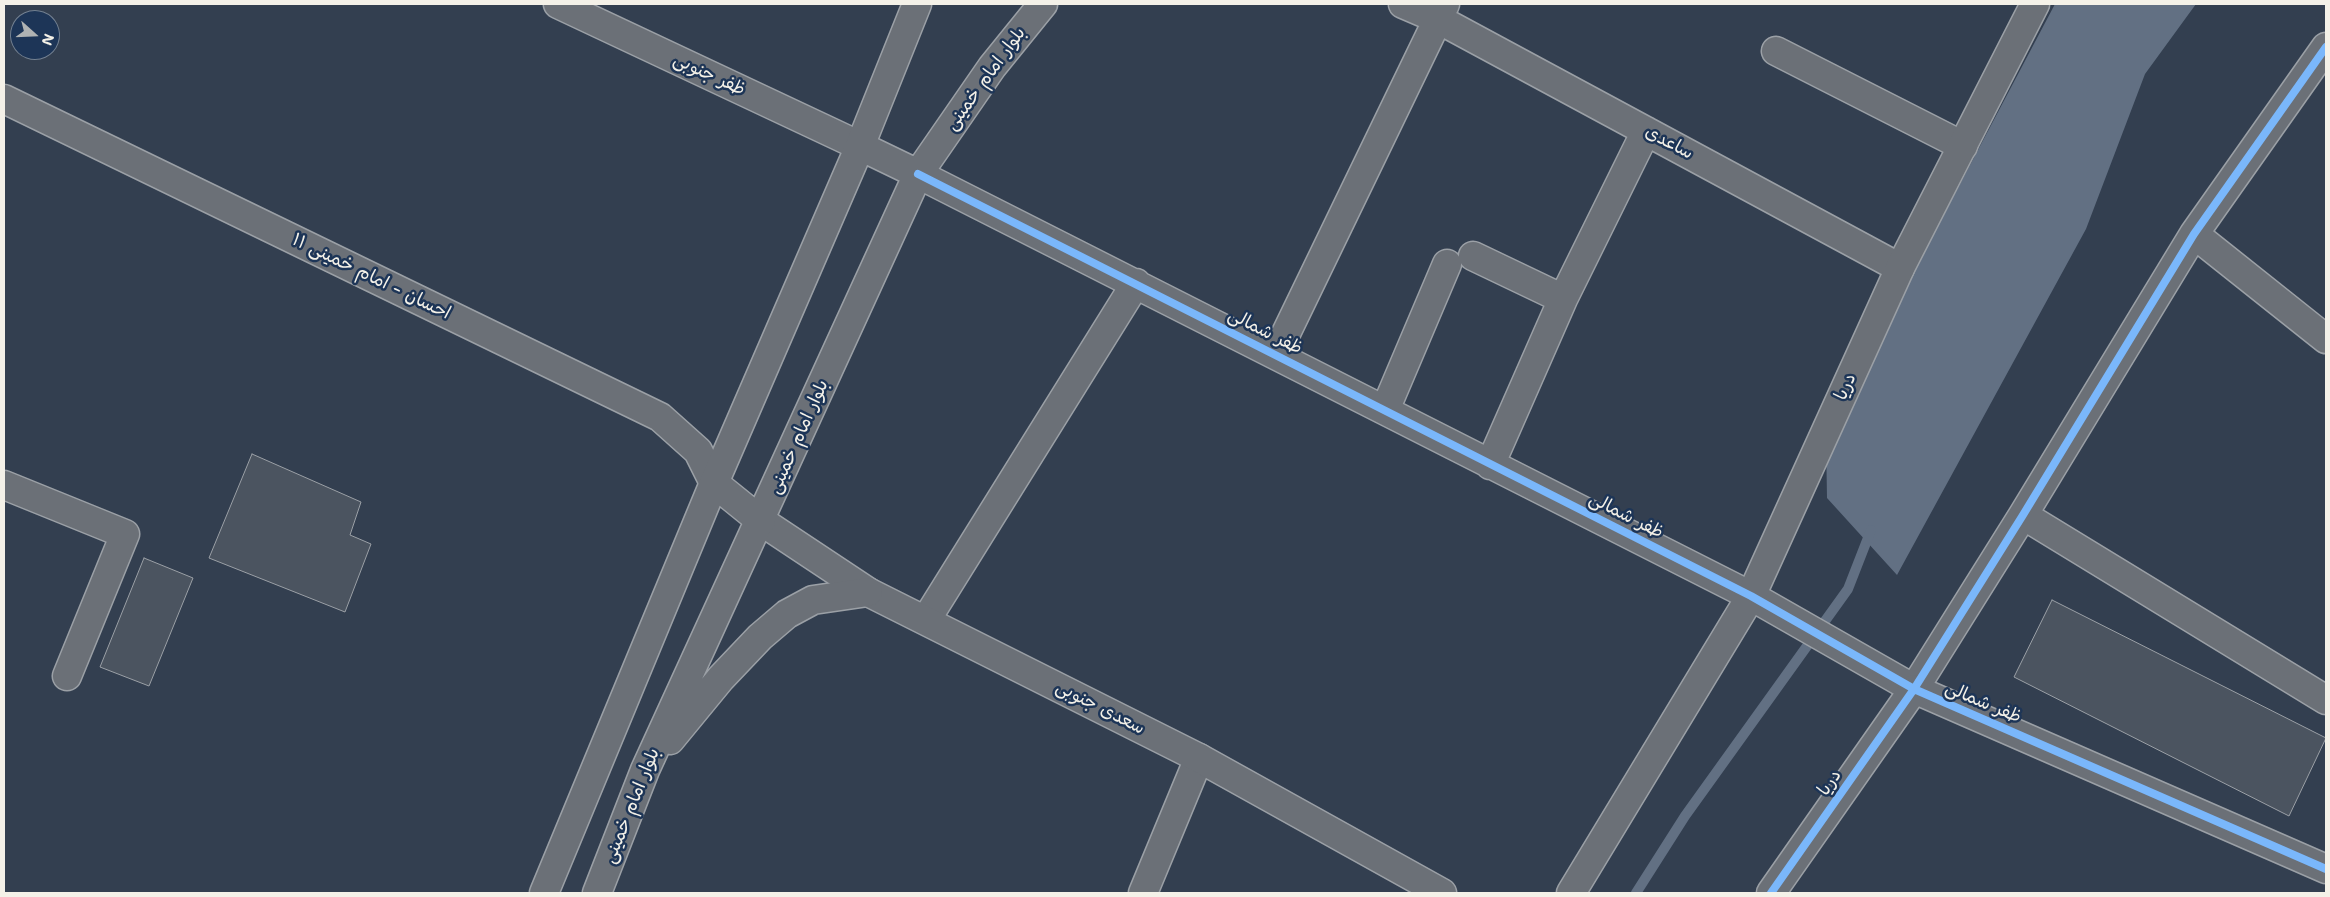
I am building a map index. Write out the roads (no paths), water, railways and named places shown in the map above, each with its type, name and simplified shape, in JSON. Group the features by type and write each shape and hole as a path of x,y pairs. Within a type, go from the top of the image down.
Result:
{"street":[{"name":"ظفر جنوبی","path":"558,4 918,174"},
{"path":"544,893 714,483 860,146 917,4"},
{"name":"بلوار امام خمینی","path":"597,893 645,770 761,521 918,174 992,66 1043,4"},
{"name":"ساعدی","path":"1403,4 1442,12 1646,131 1900,268"},
{"name":"دریا","path":"1571,893 1751,596 1900,268 2035,4"},
{"path":"1276,354 1442,12"},
{"name":"دریا","path":"1771,893 1914,689 2024,515 2194,234 2326,47"},
{"path":"1776,51 1964,146"},
{"name":"احسان - امام خمینی ۱۱","path":"4,99 660,417 698,452 714,483"},
{"path":"1490,464 1563,299 1646,131"},
{"name":"ظفر شمالی","path":"918,174 1751,596 1914,689 2326,869"},
{"path":"2194,234 2326,339"},
{"path":"1474,256 1563,299"},
{"path":"1385,410 1448,264"},
{"path":"926,620 1136,283"},
{"name":"سعدی جنوبی","path":"714,483 761,521 868,592 1199,758 1442,893"},
{"path":"4,485 125,534 67,676"},
{"path":"2024,515 2326,700"},
{"path":"645,770 721,678 760,637 787,614 813,600 868,592"},
{"path":"1143,893 1199,758"}],"water":[{"path":"2055,4 2196,4 2145,74 2086,229 1897,575 1827,498 1826,438"}],"waterway":[{"path":"1636,893 1685,816 1848,589 1871,530"}]}
